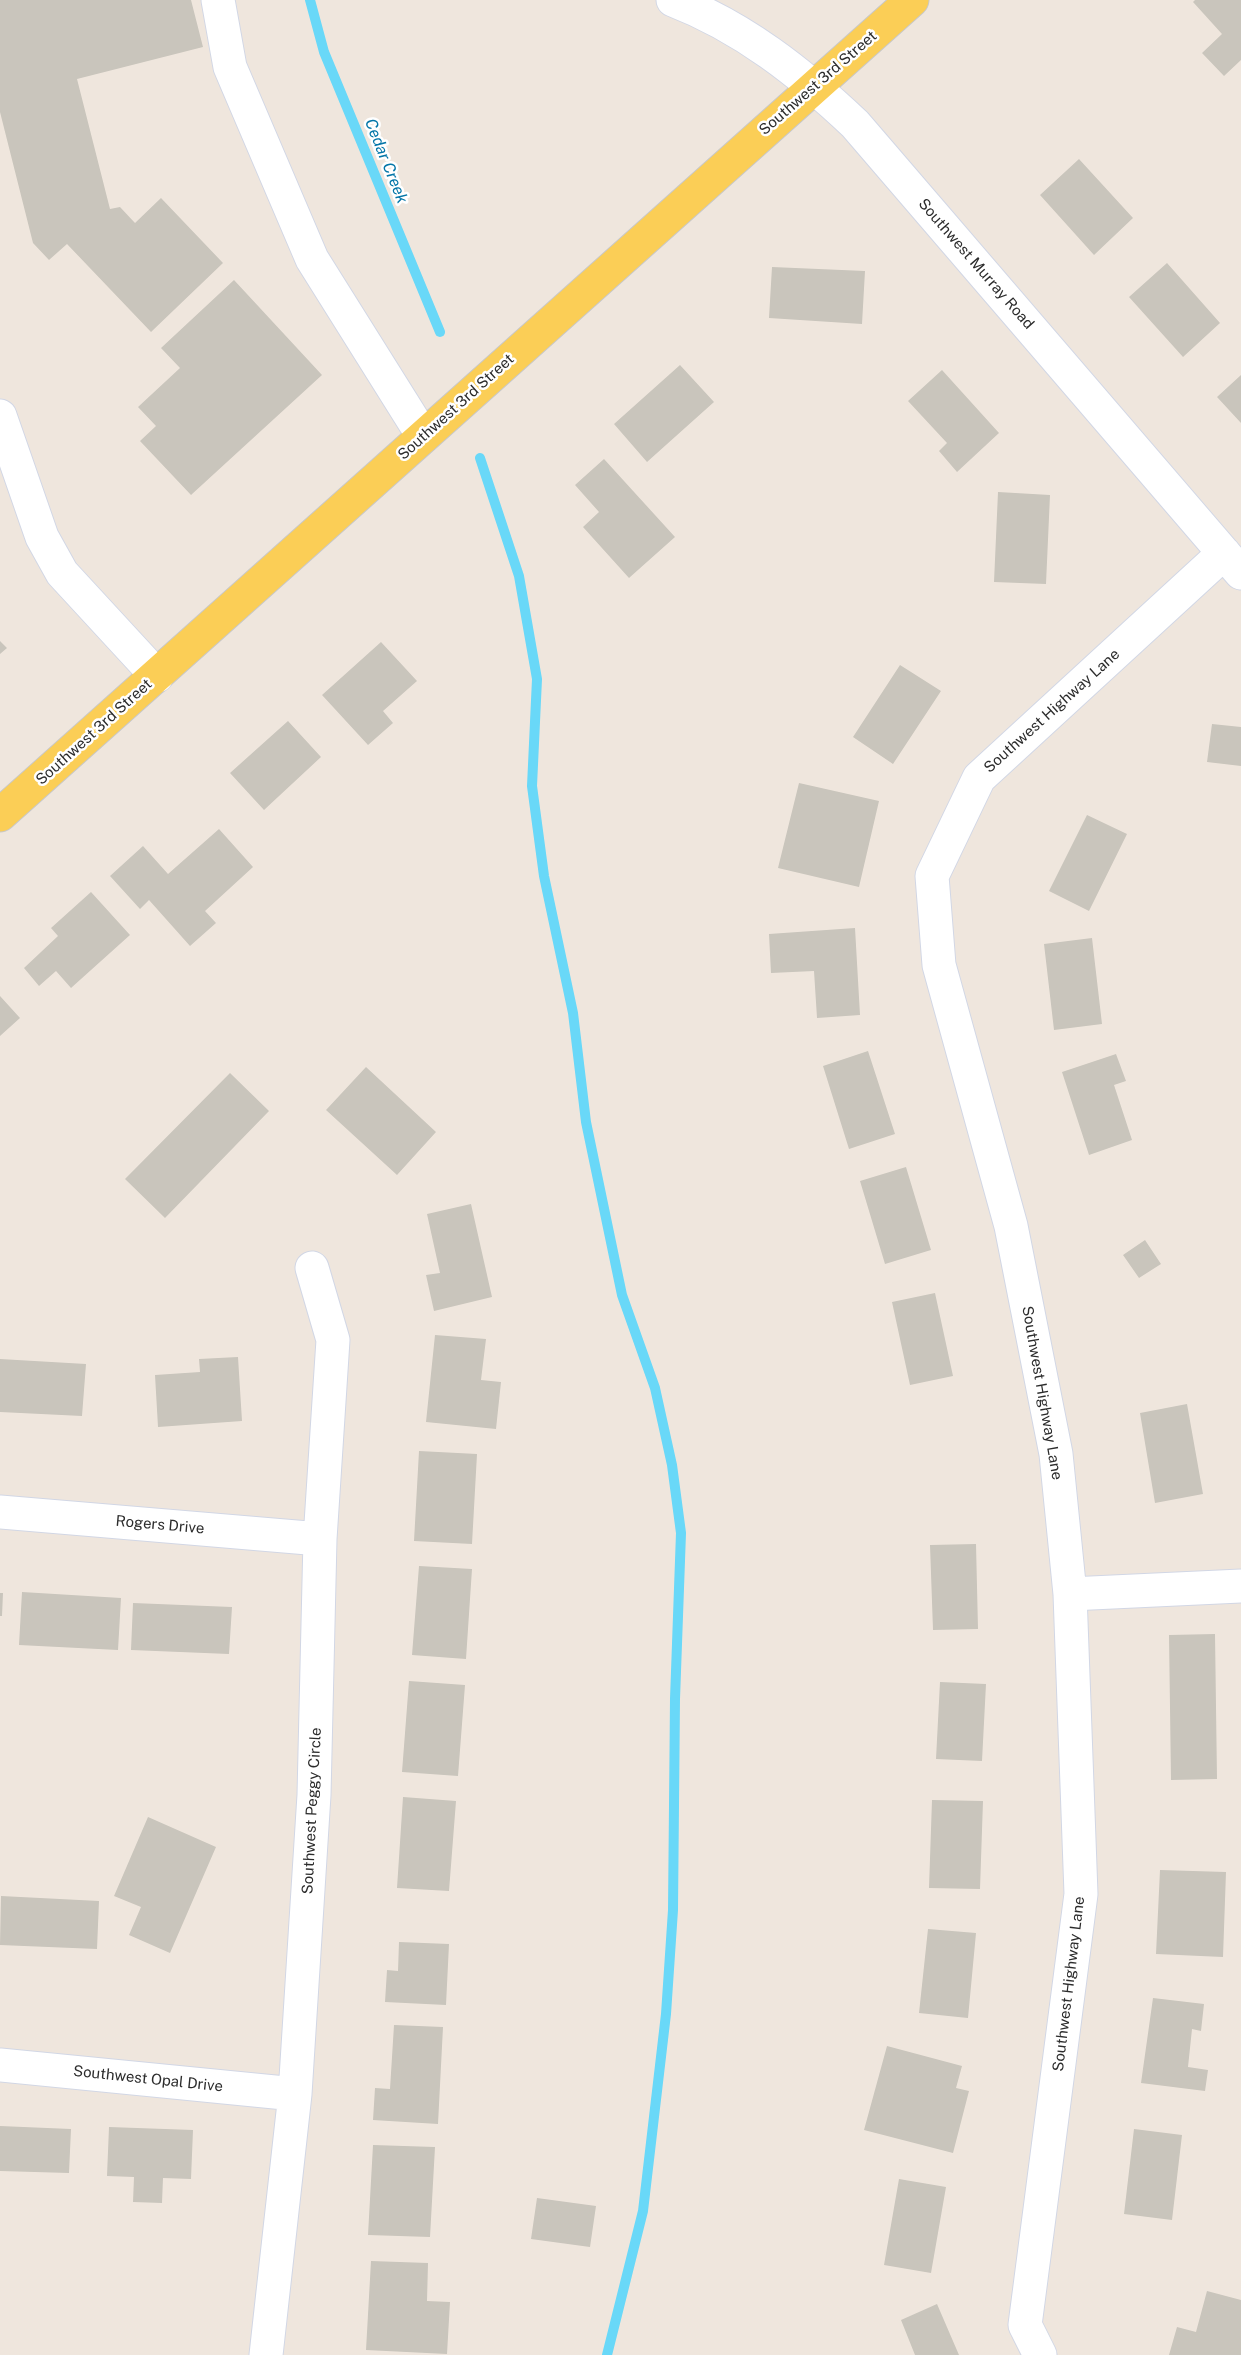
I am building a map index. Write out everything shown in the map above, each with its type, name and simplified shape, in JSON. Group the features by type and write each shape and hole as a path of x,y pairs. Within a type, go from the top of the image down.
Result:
{"main road":[{"name":"Southwest 3rd Street","path":"0,815 912,0"}],"street":[{"path":"218,0 230,67 312,259 423,436"},
{"name":"Southwest Murray Road","path":"673,0 758,44 814,86 855,124 1233,563"},
{"path":"0,416 42,537 62,573 156,676"},
{"name":"Southwest Highway Lane","path":"1040,2355 1025,2325 1080,1894 1070,1594 1056,1454 1011,1226 939,965 932,876 979,778 1233,563"},
{"name":"Southwest Peggy Circle","path":"266,2355 295,2094 314,1795 320,1539 333,1340 312,1268"},
{"name":"Rogers Drive","path":"0,1512 320,1539"},
{"path":"1070,1594 1241,1586"},
{"name":"Southwest Opal Drive","path":"0,2065 295,2094"}],"building":[{"path":"0,0 191,0 203,47 77,79 110,209 120,207 135,223 161,198 223,263 151,332 67,244 49,260 33,243 0,112"},
{"path":"1195,0 1241,0 1241,60 1224,76 1202,53 1222,34 1193,2"},
{"path":"1079,159 1133,218 1094,255 1040,195"},
{"path":"1167,263 1220,323 1183,357 1129,297"},
{"path":"772,267 865,271 862,324 769,318"},
{"path":"234,280 322,375 191,495 140,441 156,426 138,407 180,368 161,348"},
{"path":"680,365 714,402 647,462 614,424"},
{"path":"942,370 999,433 957,472 939,451 947,443 908,401"},
{"path":"1241,375 1241,423 1217,397"},
{"path":"604,459 675,537 629,578 583,527 599,512 575,485"},
{"path":"998,492 1050,495 1046,584 994,582"},
{"path":"0,641 7,648 0,654"},
{"path":"381,642 417,681 383,711 393,723 368,745 322,695"},
{"path":"900,665 941,691 893,764 853,737"},
{"path":"288,721 321,757 264,810 230,773"},
{"path":"1212,724 1241,727 1241,766 1207,762"},
{"path":"799,783 879,801 859,887 778,868"},
{"path":"1087,815 1127,834 1089,911 1049,891"},
{"path":"219,829 253,867 205,911 216,923 190,946 149,900 140,909 110,876 143,846 168,874"},
{"path":"91,892 130,935 71,988 56,971 39,986 24,968 58,936 51,928"},
{"path":"855,928 860,1015 817,1018 814,971 771,973 769,934"},
{"path":"1092,938 1102,1024 1054,1030 1044,944"},
{"path":"0,996 20,1018 0,1036"},
{"path":"868,1051 895,1134 849,1149 823,1066"},
{"path":"1116,1054 1126,1081 1114,1085 1132,1140 1089,1155 1062,1072"},
{"path":"366,1067 436,1132 397,1175 326,1110"},
{"path":"230,1073 269,1111 165,1218 125,1179"},
{"path":"906,1167 931,1250 885,1264 860,1181"},
{"path":"471,1204 492,1297 434,1311 426,1275 440,1273 427,1214"},
{"path":"1145,1240 1161,1264 1139,1278 1123,1255"},
{"path":"935,1293 953,1376 910,1385 892,1302"},
{"path":"435,1335 486,1339 481,1380 501,1382 496,1429 426,1422"},
{"path":"238,1357 242,1421 158,1427 155,1375 200,1372 199,1359"},
{"path":"0,1359 86,1364 82,1416 0,1412"},
{"path":"1187,1404 1203,1494 1155,1503 1140,1413"},
{"path":"419,1451 477,1454 472,1544 414,1541"},
{"path":"976,1544 978,1629 933,1630 930,1545"},
{"path":"419,1566 472,1569 466,1659 412,1655"},
{"path":"22,1592 121,1598 118,1650 19,1645"},
{"path":"0,1593 3,1593 2,1616 0,1616"},
{"path":"133,1603 232,1607 229,1654 131,1650"},
{"path":"1215,1634 1217,1779 1171,1780 1169,1635"},
{"path":"409,1681 465,1685 458,1776 402,1772"},
{"path":"940,1682 986,1684 982,1761 936,1759"},
{"path":"403,1797 456,1801 449,1891 397,1888"},
{"path":"932,1800 983,1801 980,1889 929,1888"},
{"path":"148,1817 216,1847 170,1953 129,1935 141,1907 114,1896"},
{"path":"1160,1870 1226,1872 1223,1957 1156,1954"},
{"path":"1,1896 99,1901 97,1949 0,1945"},
{"path":"928,1929 976,1933 968,2018 919,2013"},
{"path":"399,1942 449,1944 446,2005 385,2002 387,1970 398,1971"},
{"path":"1153,1998 1204,2004 1201,2031 1192,2029 1188,2067 1208,2070 1205,2091 1141,2083"},
{"path":"394,2025 443,2027 438,2124 373,2120 375,2088 390,2089"},
{"path":"887,2046 962,2066 956,2088 969,2091 953,2153 864,2130"},
{"path":"0,2126 71,2129 69,2173 0,2171"},
{"path":"109,2127 193,2130 191,2179 163,2178 162,2203 133,2202 134,2177 107,2176"},
{"path":"1134,2129 1182,2135 1172,2220 1124,2214"},
{"path":"373,2145 435,2147 430,2237 368,2235"},
{"path":"899,2179 946,2187 931,2273 884,2265"},
{"path":"537,2198 596,2206 590,2247 531,2239"},
{"path":"371,2261 428,2263 427,2301 450,2302 447,2354 366,2350"},
{"path":"1207,2291 1241,2300 1241,2355 1169,2355 1177,2327 1196,2332"},
{"path":"937,2304 959,2355 915,2355 901,2320"}],"waterway":[{"name":"Cedar Creek","path":"310,0 324,52 440,332"},
{"path":"480,458 519,576 537,679 532,786 544,876 573,1013 586,1122 622,1295 655,1388 672,1465 681,1533 675,1699 673,1910 666,2014 643,2211 607,2355"}]}
